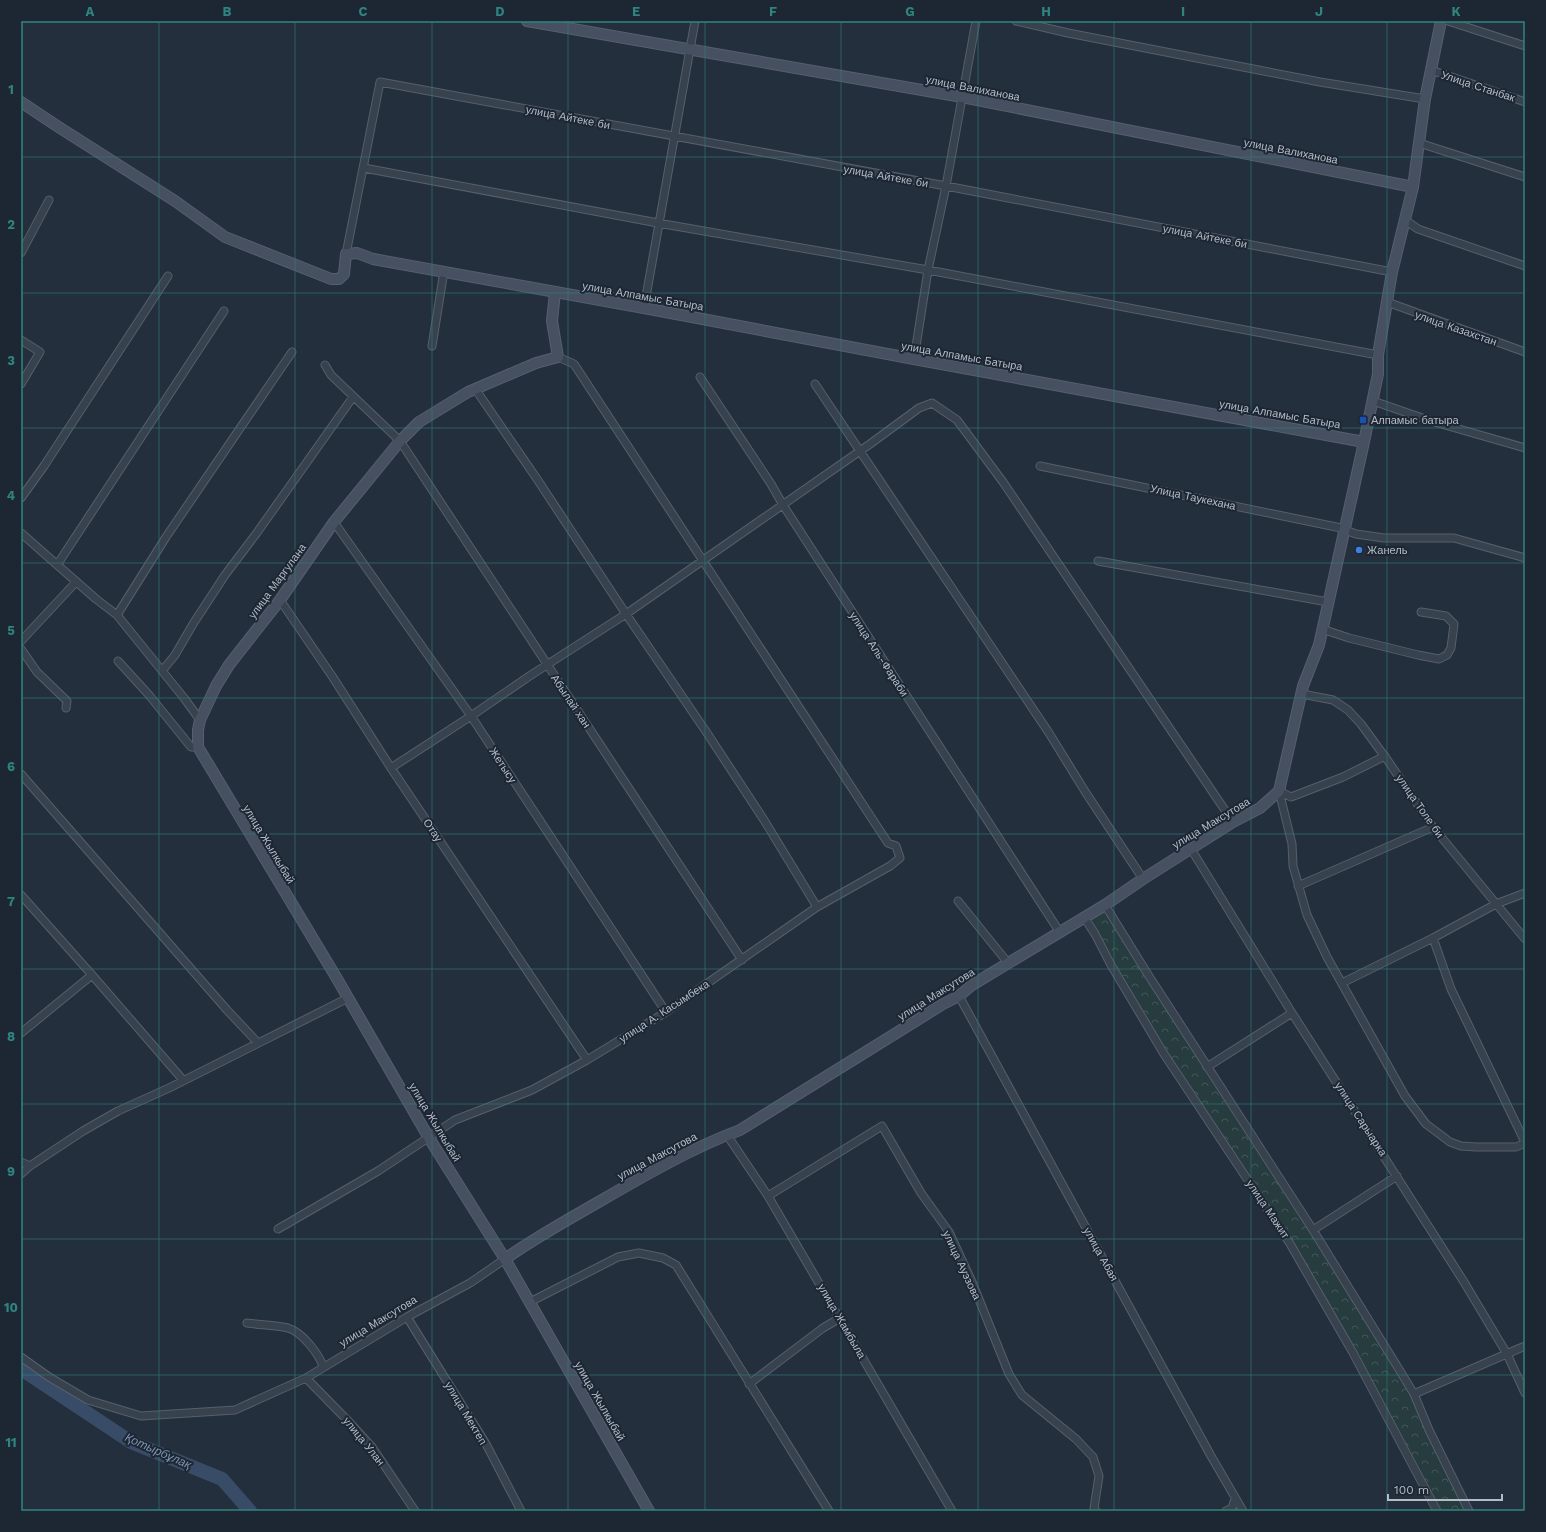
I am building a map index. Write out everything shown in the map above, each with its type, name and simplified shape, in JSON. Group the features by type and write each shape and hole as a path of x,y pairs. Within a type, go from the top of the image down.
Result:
{"street":[{"name":"улица Валиханова","path":"527,21 962,97 1412,188"},
{"path":"644,308 695,21"},
{"path":"914,359 928,270 946,186 976,21"},
{"path":"1016,21 1068,33 1320,82 1425,99"},
{"path":"1433,938 1451,989 1525,1142 1516,1147 1461,1146 1450,1142 1426,1124 1405,1096 1326,957 1307,915 1293,866 1292,844 1278,791 1302,694 1319,644 1373,401 1378,374 1378,355 1392,272 1412,188 1425,99 1440,21"},
{"path":"1448,21 1525,46"},
{"name":"Улица Станбак","path":"1431,70 1525,102"},
{"name":"улица Айтеке би","path":"364,168 380,82 946,186 1392,272"},
{"path":"21,102 175,201 224,237 332,279 339,278 344,274 346,254 357,195 364,168 658,223 928,270 1378,355"},
{"path":"1419,142 1525,178"},
{"path":"21,253 49,200"},
{"path":"1405,220 1418,229 1525,266"},
{"name":"улица Алпамыс Батыра","path":"346,254 357,253 373,259 1364,442"},
{"path":"432,346 444,271"},
{"path":"21,498 44,466 168,276"},
{"path":"555,292 552,321 558,357 574,364 704,560"},
{"name":"улица Казахстан","path":"1387,302 1525,352"},
{"path":"57,565 224,311"},
{"path":"21,340 40,352 21,384"},
{"path":"117,615 166,537 292,352"},
{"name":"улица Маргулана","path":"198,747 198,730 200,720 216,686 229,665 280,600 334,522 400,441 418,422 468,392 476,390 536,363 558,357"},
{"name":"Абылай хан","path":"325,365 331,375 400,441 742,960"},
{"name":"улица Аль-Фараби","path":"700,377 771,484 782,504 1059,931"},
{"path":"815,384 1049,733 1086,793 1143,879"},
{"path":"476,390 707,733 764,820 818,907"},
{"path":"162,671 176,655 193,624 225,576 354,397"},
{"path":"1373,401 1431,421 1525,448"},
{"path":"391,768 626,614 860,451 919,408 932,403 957,420 1012,495 1233,822"},
{"name":"Улица Таукехана","path":"1040,466 1345,530 1356,534 1384,538 1454,538 1525,558"},
{"name":"Жетысу","path":"334,522 471,716 666,1012"},
{"path":"21,533 76,582 117,615 200,720"},
{"name":"улица А. Касымбека","path":"278,1229 341,1193 455,1120 532,1090 587,1060 666,1012 818,907 890,866 900,858 896,846 888,843 704,560"},
{"path":"1098,561 1328,602"},
{"path":"21,641 76,582"},
{"name":"Отау","path":"280,600 587,1060"},
{"path":"1322,629 1349,638 1418,655 1440,659 1447,656 1451,648 1454,624 1446,616 1421,612"},
{"path":"21,649 37,672 67,701 66,708"},
{"path":"118,661 149,695 192,747 198,747"},
{"name":"улица Толе би","path":"1302,694 1333,700 1348,710 1361,724 1433,827 1525,939"},
{"name":"улица Жылкыбай","path":"198,747 348,998 429,1138 505,1259 649,1511"},
{"path":"1278,791 1291,797 1343,776 1384,756"},
{"path":"21,774 227,1010 258,1042"},
{"name":"улица Максутова","path":"21,1357 49,1377 88,1400 141,1416 235,1410 306,1378 323,1366 347,1354 407,1317 470,1283 530,1242 649,1173 714,1139 740,1130 943,1004 959,996 972,985 1059,931 1105,905 1233,822 1260,808 1278,791"},
{"path":"1298,886 1433,827"},
{"name":"улица Сарыарка","path":"1191,849 1292,1013 1464,1282 1507,1354 1525,1392"},
{"path":"1342,983 1433,938 1496,904 1525,893"},
{"path":"21,895 183,1080"},
{"path":"958,901 1008,963"},
{"path":"1105,905 1207,1067 1313,1230 1414,1394 1429,1430 1468,1511"},
{"name":"улица Мажит","path":"1084,917 1095,934 1110,965 1164,1054 1289,1242 1352,1351 1437,1511"},
{"path":"21,1033 92,975"},
{"name":"улица Абая","path":"959,996 1235,1499 1243,1511"},
{"path":"21,1174 30,1166 101,1120 348,998"},
{"path":"1207,1067 1292,1013"},
{"name":"улица Ауэзова","path":"768,1196 882,1126 921,1194 949,1232 972,1282 1009,1374 1022,1395 1076,1439 1093,1457 1099,1476 1094,1508 1096,1511"},
{"name":"улица Жамбыла","path":"727,1135 768,1196 952,1511"},
{"path":"21,1162 30,1166"},
{"path":"1313,1230 1397,1176"},
{"path":"530,1302 618,1257 640,1253 663,1258 676,1265 829,1511"},
{"name":"улица Мектеп","path":"407,1317 486,1444 521,1511"},
{"path":"749,1384 817,1332 840,1318"},
{"path":"247,1323 289,1328 306,1340 320,1359 323,1366"},
{"path":"1414,1394 1525,1346"},
{"name":"улица Улан","path":"306,1378 372,1447 415,1511"},
{"path":"1226,1511 1232,1508 1235,1499"}],"green space":[{"path":"1103,902 1315,1230 1411,1394 1467,1511 1437,1511 1289,1242 1111,964 1088,911"}],"waterway":[{"name":"Қотырбұлақ","path":"21,1369 131,1442 222,1479 250,1511"}],"place":[{"name":"Алпамыс батыра","path":"1363,420"},
{"name":"Жанель","path":"1359,550"}]}
